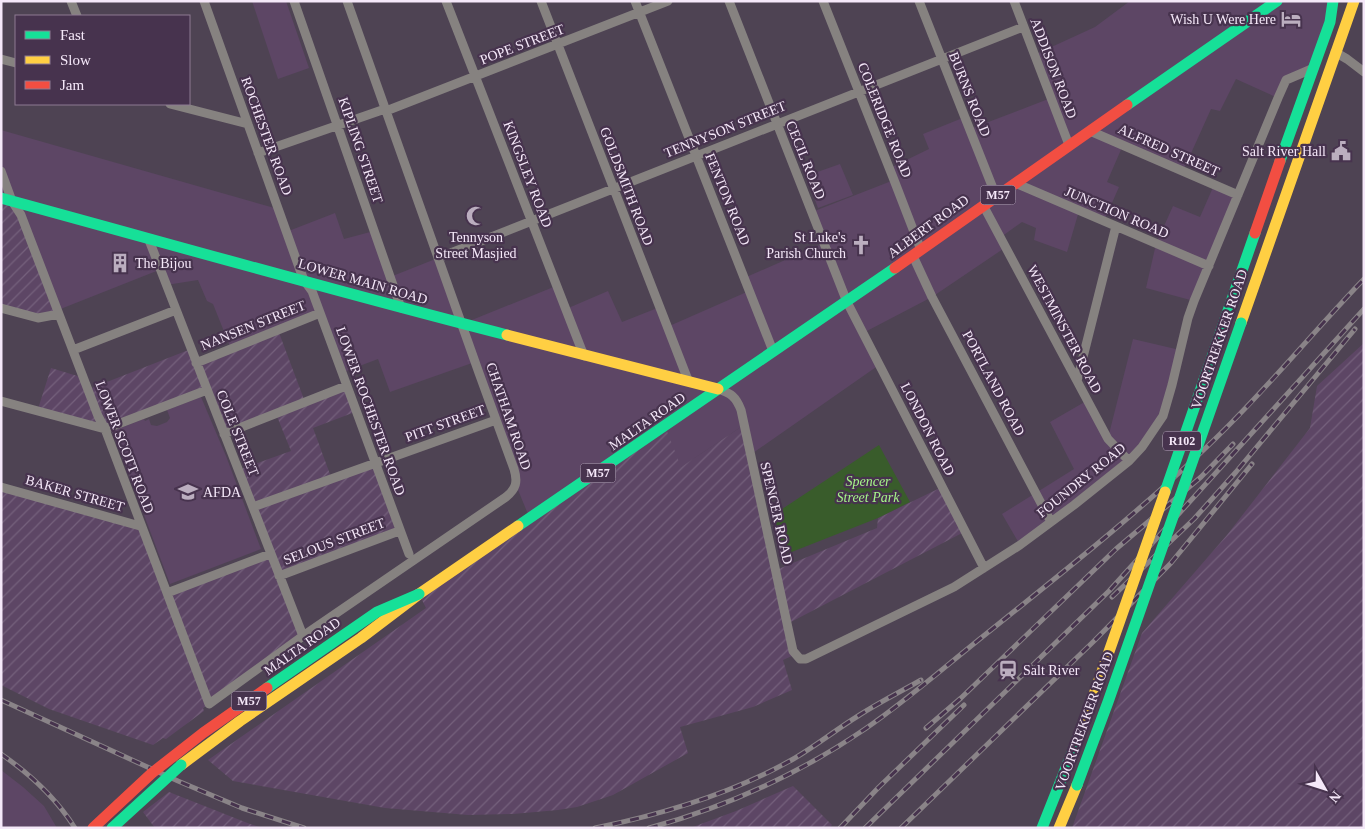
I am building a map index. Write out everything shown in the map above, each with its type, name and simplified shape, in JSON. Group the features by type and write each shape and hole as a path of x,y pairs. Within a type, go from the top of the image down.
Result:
{"main road":[{"name":"ALBERT ROAD","path":"718,389 847,302 1090,130 1277,1"},
{"name":"VOORTREKKER ROAD","path":"1042,828 1066,770 1226,321 1330,22 1333,1"},
{"name":"VOORTREKKER ROAD","path":"1059,828 1077,785 1354,1"},
{"name":"LOWER MAIN ROAD","path":"7,200 401,308 718,389"},
{"name":"MALTA ROAD","path":"112,828 166,778 214,739 385,621 419,594 718,389"},
{"name":"MALTA ROAD","path":"93,828 152,772 203,733 377,612 419,594"}],"street":[{"path":"71,1 77,15"},
{"name":"ROCHESTER ROAD","path":"204,1 304,280"},
{"name":"KIPLING STREET","path":"294,1 401,308"},
{"name":"CHATHAM ROAD","path":"209,704 303,636 512,492 516,485 516,477 347,1"},
{"name":"KINGSLEY ROAD","path":"446,1 584,356"},
{"name":"GOLDSMITH ROAD","path":"541,1 688,380"},
{"name":"FENTON ROAD","path":"635,1 773,352"},
{"name":"POPE STREET","path":"258,153 386,110 476,77 668,1"},
{"name":"CECIL ROAD","path":"729,1 847,302"},
{"name":"COLERIDGE ROAD","path":"823,1 859,91 917,253"},
{"name":"BURNS ROAD","path":"919,1 996,196"},
{"name":"ADDISON ROAD","path":"1014,1 1069,145"},
{"name":"TENNYSON STREET","path":"438,258 1023,27"},
{"path":"1335,52 1364,72"},
{"path":"1,59 15,63"},
{"name":"FOUNDRY ROAD","path":"794,655 800,660 806,659 954,587 1051,522 1129,461 1142,447 1163,416 1188,318 1286,80 1314,68"},
{"path":"174,105 248,124"},
{"name":"ALFRED STREET","path":"1090,130 1238,195"},
{"name":"LOWER SCOTT ROAD","path":"1,171 7,200 21,215 98,416 105,429 140,526 209,704"},
{"name":"JUNCTION ROAD","path":"1015,183 1208,266"},
{"name":"WESTMINSTER ROAD","path":"983,205 1108,439 1129,461"},
{"path":"1077,381 1116,226"},
{"name":"COLE STREET","path":"149,240 303,636"},
{"name":"PORTLAND ROAD","path":"917,253 932,297 1051,522"},
{"name":"LOWER ROCHESTER ROAD","path":"304,280 312,291 408,554"},
{"name":"LONDON ROAD","path":"847,302 984,568"},
{"path":"1,308 38,318 59,314"},
{"path":"73,350 176,310"},
{"name":"NANSEN STREET","path":"196,363 320,313"},
{"path":"224,434 346,386"},
{"name":"SPENCER ROAD","path":"718,389 729,392 734,396 741,410 794,655"},
{"path":"1,401 105,429 207,390"},
{"name":"PITT STREET","path":"253,507 496,420"},
{"name":"BAKER STREET","path":"1,487 140,526"},
{"name":"SELOUS STREET","path":"279,576 400,531"},
{"path":"167,593 270,554"}],"shaded area":[{"path":"252,1 286,1 309,68 278,79"},
{"path":"1130,1 1333,1 1314,68 1286,80 1278,98 1236,79 1220,111 1211,109 1183,171 1123,145 1107,182 1119,187 1104,221 1079,211 1067,252 1034,240 1036,228 1022,222 1001,237 1006,247 932,297 863,333 879,365 750,455 744,425 680,468 530,519 516,485 475,362 390,392 378,359 341,373 320,313 231,349 213,304 207,301 198,280 166,285 159,270 58,310 1,198 1,130 278,209 286,232 335,213 344,239 374,231 390,277 438,258 462,324 556,286 566,309 608,291 622,322 660,307 667,327 749,291 744,278 824,243 812,212 894,180 890,168 929,149 923,134 965,117 970,129 1051,98 1034,55 1095,27"},
{"path":"840,164 853,195 818,208 806,176"},
{"path":"1214,185 1238,195 1194,301 1146,288 1156,244 1173,206 1200,217"},
{"path":"1,198 12,201 59,314 50,316 1,308"},
{"path":"278,330 305,402 346,386 355,412 313,428 331,477 375,463 399,531 279,576 303,636 203,708 204,711 166,739 163,738 153,745 49,709 1,685 1,487 140,526 167,593 270,554 238,470 291,451 276,414 224,434 206,390 105,429 37,412 51,368 84,378 89,389 191,349 196,363"},
{"path":"1133,339 1180,350 1163,416 1142,447 1020,545 1002,514 1074,469 1050,422 1088,400 1108,438"},
{"path":"1364,343 1364,828 1072,828 1142,633 1227,535 1310,428 1317,386"},
{"name":"AFDA","path":"201,397 226,456 261,549 170,584 144,515 147,512 144,513 112,431 144,419 145,421 149,419 151,425 157,426 167,422 170,418 167,410"},
{"path":"744,425 776,570 877,528 878,518 942,487 966,531 787,624 794,655 783,660 792,690 753,707 680,727 688,753 613,795 577,807 558,810 468,815 385,808 233,781 208,760 426,608 419,594 665,426 681,467"},
{"path":"1,770 44,806 57,828 1,828"},
{"path":"793,786 832,825 829,828 690,828 736,811"},
{"path":"169,792 263,828 155,828 143,812"}],"green space":[{"name":"Spencer Street Park","path":"879,445 910,502 878,518 784,555 773,515"}],"railway":[{"path":"649,828 706,810 788,775 840,745 897,706 1105,538 1160,490 1253,401 1364,279"},
{"path":"865,828 1109,591 1364,309"},
{"path":"1112,597 1194,519 1236,472 1355,329"},
{"path":"926,728 961,698 1116,549 1201,477 1233,444"},
{"path":"901,828 1094,641 1171,563 1252,464"},
{"path":"595,828 673,809 748,782 795,758 866,711 921,680"},
{"path":"1,700 178,781 242,808 304,828"},
{"path":"840,828 879,787 964,705"},
{"path":"1,754 42,787 75,828"}],"traffic: fast":[{"path":"1127,105 1277,1"},
{"path":"1280,161 1330,22 1333,1"},
{"path":"1,198 507,335"},
{"path":"1165,492 1255,233"},
{"path":"518,526 895,268"},
{"path":"1077,785 1241,323"},
{"path":"267,688 377,612 419,594"},
{"path":"1042,828 1085,720"},
{"path":"112,828 181,765"}],"traffic: slow":[{"path":"1241,323 1354,1"},
{"path":"507,335 718,389"},
{"path":"1085,720 1165,492"},
{"path":"181,765 240,721 361,638 419,594 518,526"},
{"path":"1059,828 1077,785"}],"traffic: jam":[{"path":"895,268 1127,105"},
{"path":"1255,233 1280,161"},
{"path":"93,828 152,773 203,733 267,688"}],"place":[{"name":"Wish U Were Here","path":"1291,19"},
{"name":"Salt River Hall","path":"1341,151"},
{"name":"Tennyson Street Masjied","path":"476,216"},
{"name":"St Luke's Parish Church","path":"861,245"},
{"name":"The Bijou","path":"120,263"},
{"name":"AFDA","path":"188,492"},
{"name":"Salt River","path":"1008,670"}]}
